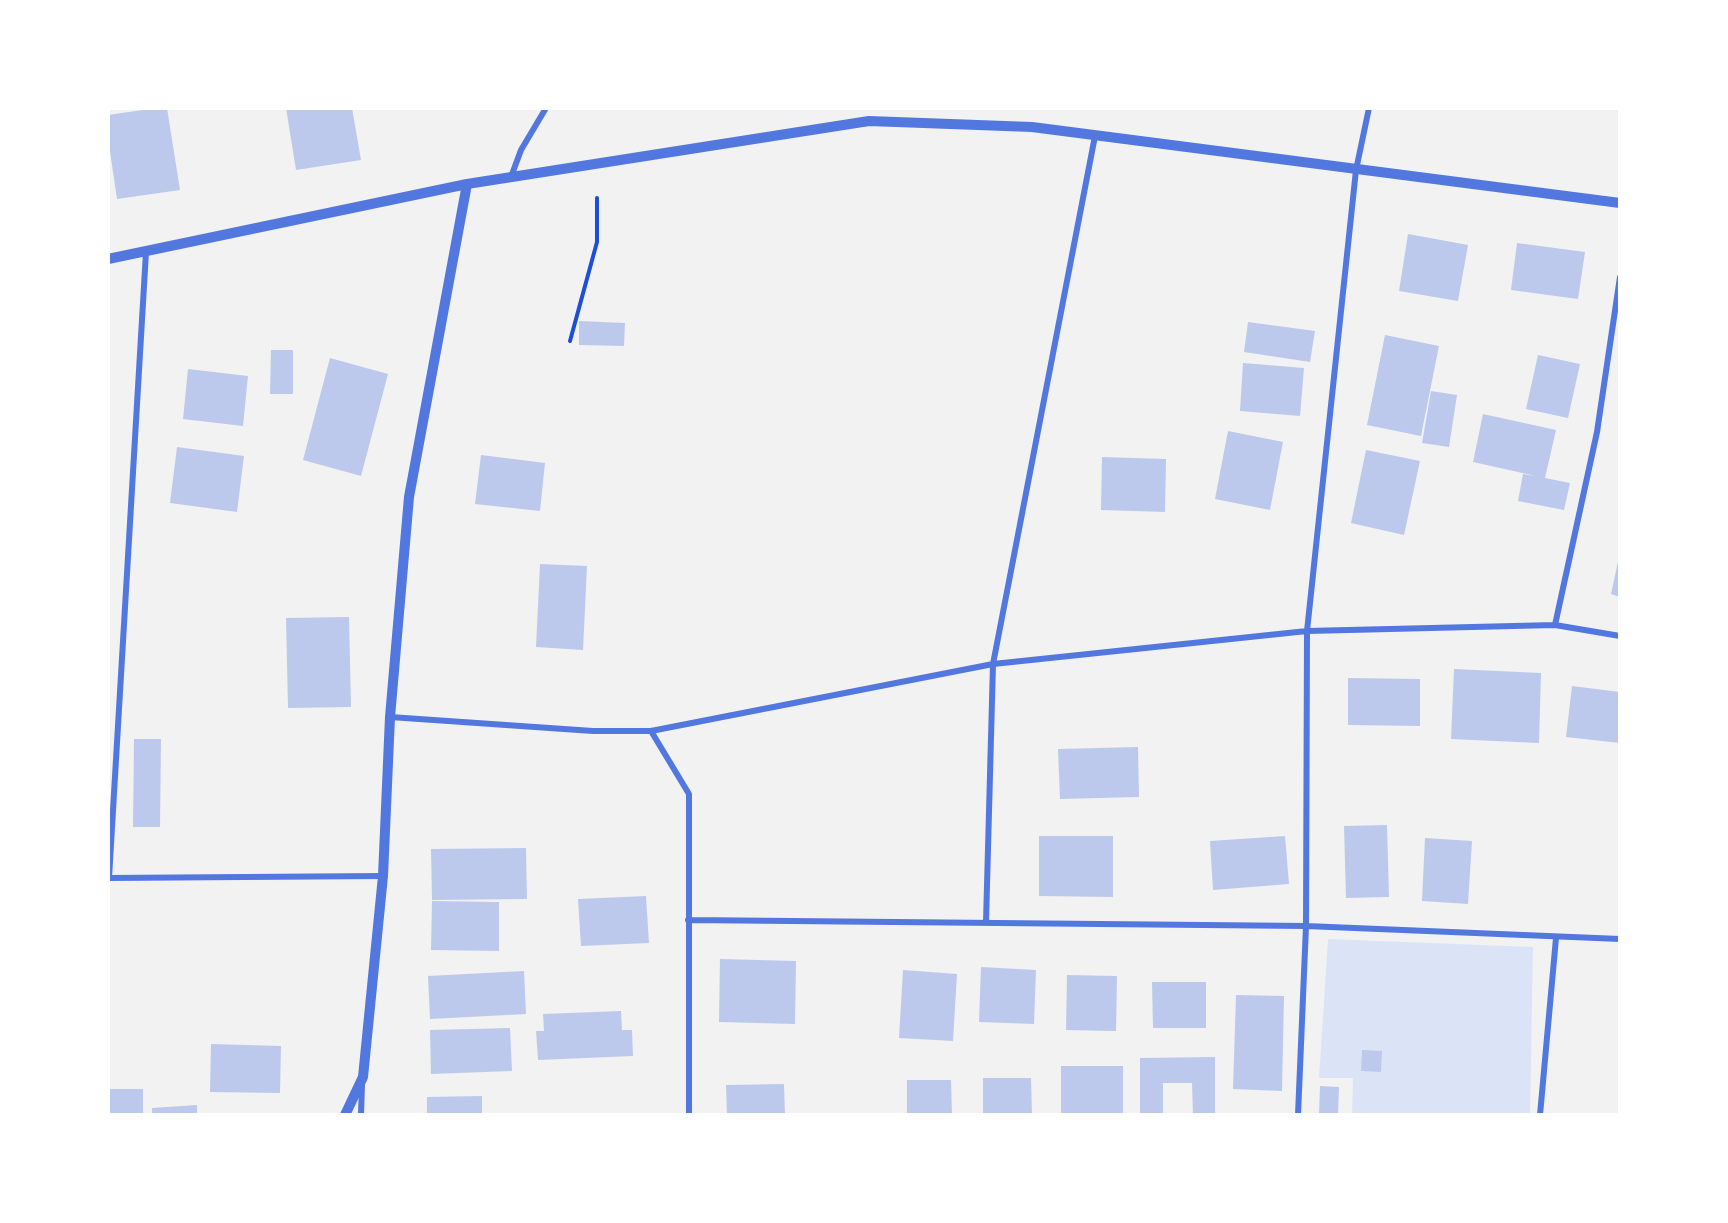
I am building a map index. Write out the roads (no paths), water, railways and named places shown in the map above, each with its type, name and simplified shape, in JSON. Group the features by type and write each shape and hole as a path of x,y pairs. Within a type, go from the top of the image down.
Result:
{"street":[{"path":"511,177 521,150 546,108"},
{"path":"1298,1115 1306,926 1307,631 1356,170 1369,108"},
{"path":"108,258 467,184 869,121 1032,126 1620,203"},
{"path":"986,922 993,664 1095,136"},
{"path":"361,1115 383,876 390,717 409,497 467,184"},
{"path":"146,252 109,878 383,876"},
{"path":"1556,625 1596,432 1620,277"},
{"path":"390,717 593,731 651,731 993,664 1307,631 1556,625 1620,636"},
{"path":"651,731 689,794 689,1115"},
{"path":"688,920 1306,926 1620,939"},
{"path":"1540,1115 1556,938"},
{"path":"345,1115 363,1077"}]}
